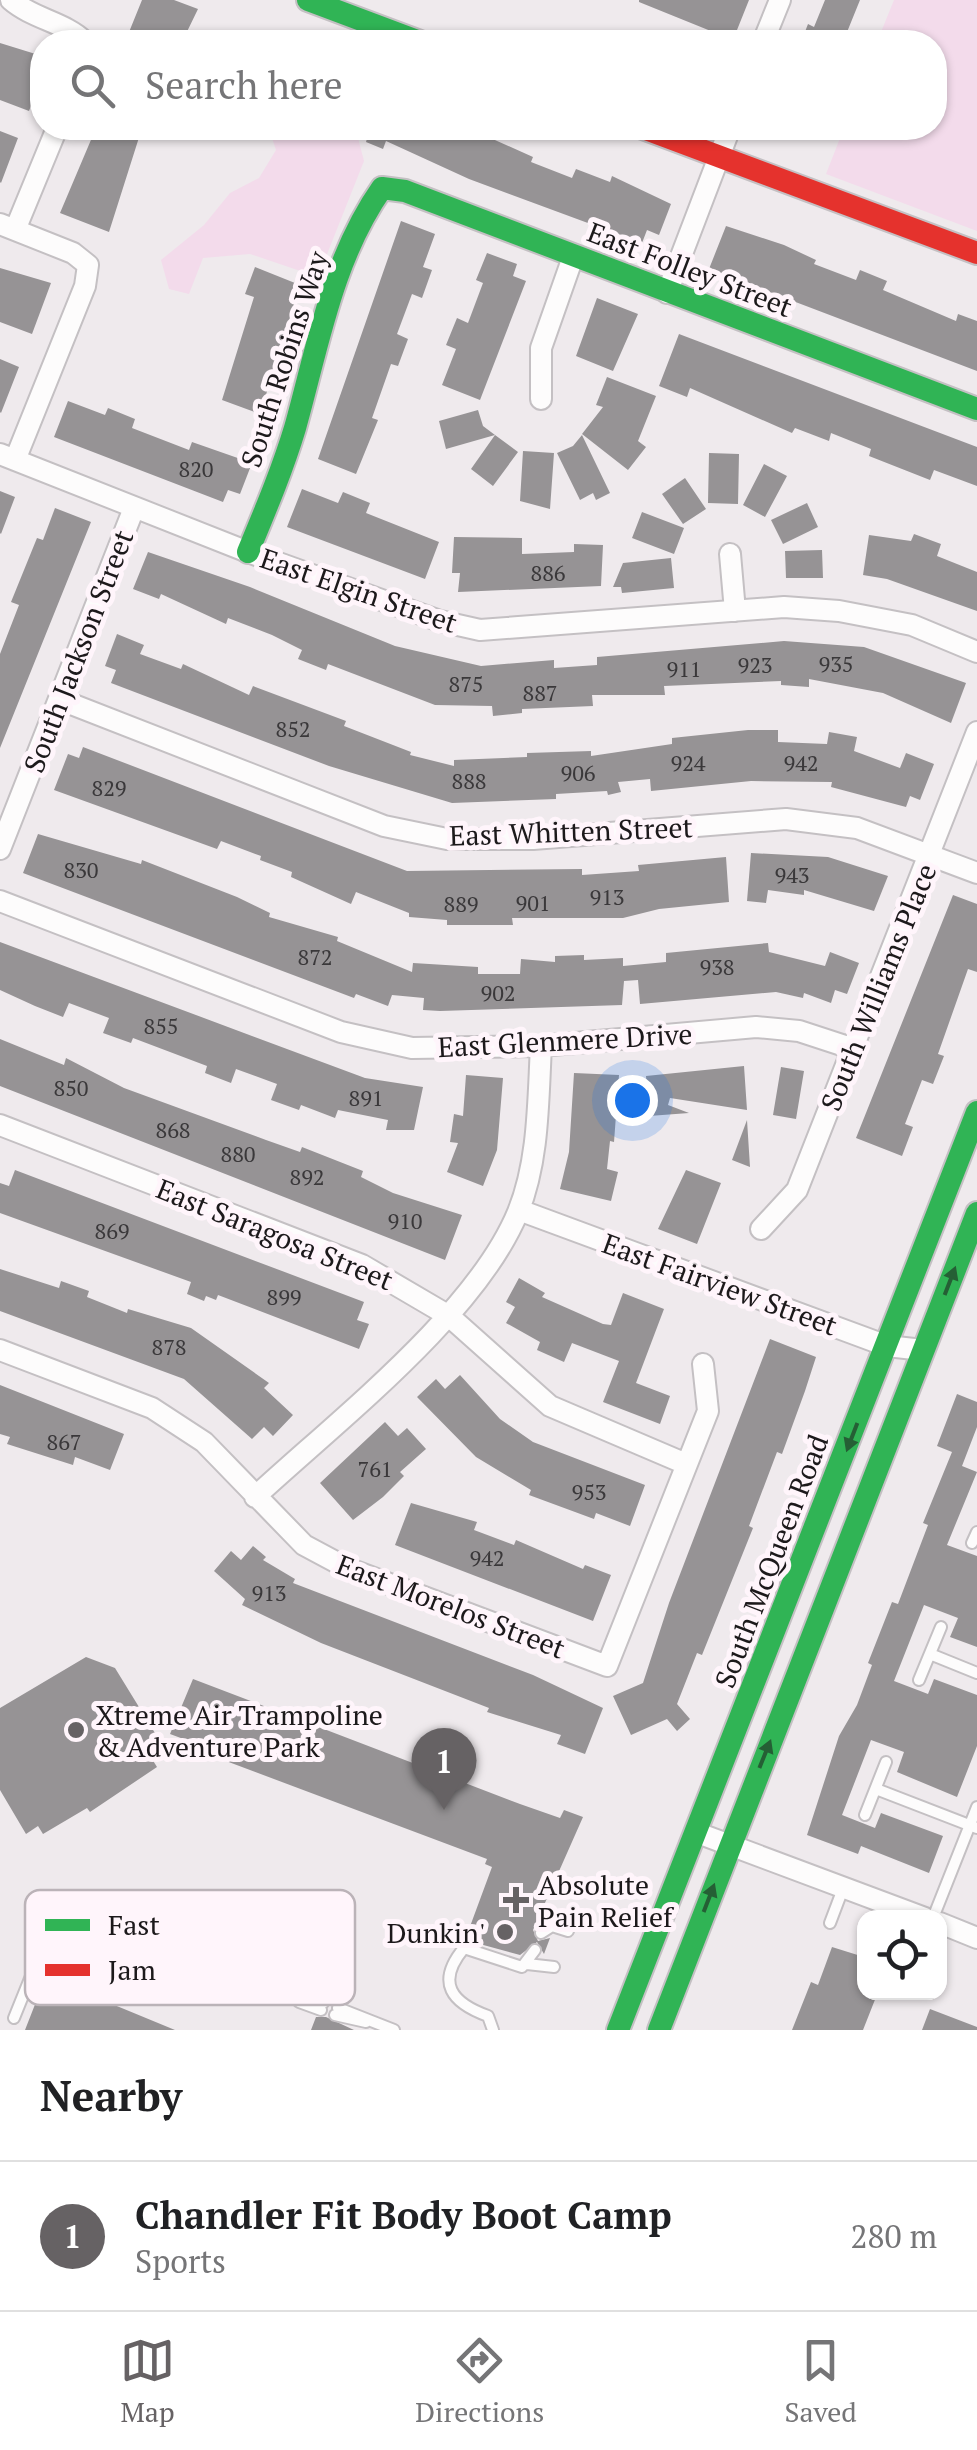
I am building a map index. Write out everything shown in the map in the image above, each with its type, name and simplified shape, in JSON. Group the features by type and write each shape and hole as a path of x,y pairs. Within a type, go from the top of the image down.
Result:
{"main road":[{"path":"308,0 388,30"},
{"path":"676,140 977,254"},
{"name":"East Folley Street","path":"382,188 405,190 977,409"},
{"name":"South Robins Way","path":"248,552 293,434 325,316 368,204 382,188"},
{"name":"South McQueen Road","path":"618,2030 977,1112"},
{"path":"659,2030 977,1212"},
{"path":"639,2030 650,2000 648,1953"}],"street":[{"path":"11,0 27,14 68,30"},
{"path":"768,30 780,0"},
{"path":"8,457 84,286 88,265 73,253 8,227 50,140"},
{"path":"667,293 725,140"},
{"path":"541,399 541,348 573,257"},
{"name":"East Elgin Street","path":"8,457 248,552 440,621 480,630 784,607 839,610 912,625 977,652"},
{"name":"South Jackson Street","path":"0,849 134,508"},
{"path":"730,554 735,611"},
{"name":"East Whitten Street","path":"60,700 384,826 447,839 533,838 786,819 857,828 977,873"},
{"name":"South Williams Place","path":"761,1230 797,1190 977,732"},
{"name":"East Glenmere Drive","path":"0,901 341,1032 412,1048 541,1046 756,1028 799,1031 854,1049"},
{"path":"255,1497 449,1316 498,1252 518,1210 531,1166 541,1046"},
{"name":"East Saragosa Street","path":"0,1126 362,1264 449,1316 550,1406 686,1464"},
{"name":"East Fairview Street","path":"518,1210 887,1346 923,1350"},
{"name":"East Morelos Street","path":"0,1350 152,1408 204,1442 304,1545 347,1568 608,1666 686,1464"},
{"path":"686,1464 708,1410 703,1364"},
{"path":"696,1832 905,1910"},
{"path":"947,1926 977,1938"}],"lane":[{"path":"920,1680 941,1627"},
{"path":"930,1654 977,1673"},
{"path":"865,1815 886,1762"},
{"path":"876,1788 974,1826"},
{"path":"937,1910 974,1826 977,1807"},
{"path":"830,1923 844,1886"},
{"path":"541,1933 552,1926 568,1931"},
{"path":"494,2030 488,2016 465,2008 452,1996 450,1985 464,1948 516,1966 554,1966"},
{"path":"527,1964 534,1950"},
{"path":"14,2018 25,1991"},
{"path":"337,2012 394,2030"}],"shaded area":[{"path":"894,0 977,0 977,231 826,174 839,140 947,140 947,30 882,30"},
{"path":"273,140 359,140 364,161 318,277 250,254 203,258 189,294 169,289 161,260 204,225 230,193 259,178 276,150"}],"building":[{"path":"142,0 174,0 198,9 188,30 130,30"},
{"path":"639,0 749,0 737,30 708,30"},
{"path":"825,0 860,0 848,30 806,30 808,24 814,27"},
{"path":"0,43 30,52 30,108 0,100"},
{"path":"0,131 18,138 1,183 0,182"},
{"path":"91,140 138,140 109,232 60,213"},
{"path":"367,140 495,140 533,157 531,162 572,178 576,169 610,182 612,176 671,204 659,235 647,230 642,243 469,179 386,141 383,149"},
{"path":"401,221 435,234 423,267 432,270 422,298 412,294 397,334 408,339 398,366 391,364 372,418 378,420 356,474 318,459"},
{"path":"726,226 784,245 816,260 814,264 856,280 860,270 887,281 883,290 956,321 958,314 977,321 977,371 709,269"},
{"path":"487,253 517,264 513,276 526,281 480,400 442,385 456,349 446,345 457,318 468,323 483,283 476,280"},
{"path":"255,267 300,285 260,414 222,400 254,297 245,294"},
{"path":"0,268 51,283 32,334 0,322"},
{"path":"597,298 638,314 613,371 576,356"},
{"path":"679,334 977,447 977,486 934,470 930,480 869,456 871,449 831,433 829,441 795,428 792,433 690,388 687,397 659,386"},
{"path":"0,359 19,367 1,413 0,412"},
{"path":"607,377 656,396 638,441 646,447 628,470 582,434 603,407 596,405"},
{"path":"68,401 105,415 108,408 135,419 132,428 189,450 192,442 252,463 240,494 228,490 223,502 54,437"},
{"path":"478,410 483,426 495,435 446,449 439,421"},
{"path":"495,435 518,452 493,486 471,469"},
{"path":"582,435 610,493 596,500 593,493 580,500 557,453 573,446"},
{"path":"523,451 554,453 550,509 520,501"},
{"path":"709,453 739,454 738,504 708,503"},
{"path":"764,464 787,476 765,517 743,505"},
{"path":"685,478 706,509 683,524 662,494"},
{"path":"302,489 338,503 343,492 370,503 366,513 439,542 425,579 287,527"},
{"path":"0,491 15,497 1,534 0,533"},
{"path":"807,503 818,527 783,544 771,520"},
{"path":"55,508 91,522 0,748 0,654 19,605 11,602 37,538 43,540"},
{"path":"642,512 684,528 674,554 632,538"},
{"path":"914,534 941,544 937,556 977,572 977,611 887,579 863,575 869,535 911,541"},
{"path":"454,537 522,538 522,554 574,552 574,544 603,545 601,586 458,592 460,573 452,573"},
{"path":"822,550 823,578 786,578 785,551"},
{"path":"148,552 250,587 395,646 481,666 554,660 554,668 597,665 597,657 784,641 864,647 966,683 951,723 883,693 809,679 809,687 781,685 781,681 664,686 665,695 592,695 593,706 522,709 522,713 493,716 492,706 435,705 328,664 326,670 298,659 302,650 272,635 228,618 226,624 161,594 159,599 133,589"},
{"path":"671,558 674,588 622,593 621,587 613,587 623,563"},
{"path":"117,634 144,645 140,654 181,669 183,664 249,695 253,686 346,721 344,726 411,752 410,755 454,766 454,760 527,757 527,753 591,751 591,756 672,744 672,738 748,730 778,730 778,742 827,744 829,732 857,737 854,751 900,768 906,753 934,764 920,800 910,796 906,807 831,787 832,782 751,781 651,791 650,779 618,782 621,792 608,795 607,791 556,794 556,799 452,803 329,766 111,683 116,670 105,666"},
{"path":"83,747 407,871 582,869 582,875 639,871 638,865 726,857 729,902 659,909 623,918 512,918 513,925 447,925 447,920 409,917 409,913 356,892 351,904 291,877 292,872 260,860 261,856 221,841 217,849 54,790 68,754 79,758"},
{"path":"38,834 141,864 142,860 237,897 270,913 269,917 338,937 337,941 412,972 413,963 478,967 478,974 520,974 521,959 555,962 555,956 584,955 584,960 623,958 623,966 666,962 666,953 768,943 769,952 825,966 830,952 859,963 847,994 835,990 831,1003 804,993 803,998 776,992 640,1004 638,980 624,981 622,1005 440,1011 423,1010 424,998 392,995 388,1006 356,994 354,998 23,873"},
{"path":"751,853 828,857 888,876 874,911 804,890 804,895 768,890 766,903 747,901"},
{"path":"953,895 977,904 977,972 968,969 938,1054 944,1056 933,1084 922,1080 905,1124 913,1127 902,1156 856,1138"},
{"path":"0,942 365,1078 423,1087 414,1130 386,1130 388,1120 338,1110 335,1118 301,1105 299,1110 271,1100 277,1084 236,1069 231,1083 205,1073 207,1066 133,1038 131,1043 103,1033 109,1018 69,1003 63,1017 35,1006 0,990"},
{"path":"0,1039 64,1065 66,1058 124,1088 266,1140 300,1152 302,1147 363,1171 361,1177 393,1193 462,1215 445,1260 0,1086"},
{"path":"744,1066 747,1110 670,1098 668,1105 689,1113 649,1116 646,1076"},
{"path":"781,1067 804,1071 796,1119 773,1115"},
{"path":"574,1073 619,1075 614,1142 610,1141 607,1169 618,1172 611,1201 560,1189 569,1152"},
{"path":"466,1075 503,1078 497,1150 483,1186 447,1172 458,1143 450,1142 454,1114 463,1116"},
{"path":"747,1120 750,1167 732,1160"},
{"path":"15,1170 364,1302 357,1320 369,1324 359,1349 218,1295 216,1300 206,1296 204,1301 187,1294 191,1282 0,1213 0,1183 9,1186"},
{"path":"686,1170 721,1183 697,1244 658,1229"},
{"path":"0,1269 59,1288 61,1281 89,1291 87,1297 127,1313 128,1309 191,1328 269,1383 264,1388 293,1415 273,1436 264,1427 252,1439 184,1379 0,1311"},
{"path":"519,1278 545,1293 542,1297 603,1324 611,1325 623,1293 664,1309 636,1383 670,1396 660,1424 603,1402 619,1361 572,1343 564,1362 537,1350 540,1342 506,1323 515,1307 506,1302"},
{"path":"770,1339 816,1357 782,1454 777,1452 749,1526 753,1528 702,1655 697,1653 677,1704 690,1719 677,1731 667,1719 631,1735 613,1696 643,1683 669,1603"},
{"path":"460,1375 500,1419 533,1442 645,1485 630,1526 596,1513 594,1519 529,1495 531,1490 476,1457 417,1397 436,1379 445,1389"},
{"path":"0,1385 124,1434 110,1470 75,1457 73,1465 7,1444 10,1437 0,1434"},
{"path":"957,1394 977,1402 977,1427 962,1466 977,1472 947,1545 977,1556 977,1647 950,1637 958,1618 924,1605 894,1681 928,1694 934,1679 977,1695 977,1746 957,1797 897,1772 904,1752 871,1740 842,1815 875,1828 881,1813 943,1836 929,1873 861,1846 858,1854 807,1835 839,1736 857,1705 872,1665 868,1663 892,1602 898,1604 928,1525 923,1523 952,1452 937,1446"},
{"path":"385,1422 398,1436 407,1428 426,1449 400,1472 404,1476 383,1497 353,1520 320,1483"},
{"path":"411,1503 477,1522 474,1530 514,1545 516,1540 583,1569 585,1565 611,1575 593,1621 395,1545"},
{"path":"253,1546 266,1557 263,1560 295,1579 293,1583 533,1675 603,1708 585,1754 557,1744 561,1735 487,1712 489,1708 321,1643 242,1605 245,1599 214,1571 231,1551 241,1560"},
{"name":"Xtreme Air Trampoline & Adventure Park","path":"86,1657 115,1668 166,1751 152,1759 157,1767 90,1812 87,1808 43,1834 38,1826 26,1834 0,1790 0,1708"},
{"path":"193,1679 520,1804 560,1818 564,1810 583,1817 533,1930 538,1941 550,1938 544,1954 537,1942 520,1955 465,1940 492,1867 485,1864 487,1859 202,1752 205,1747 170,1734"},
{"path":"832,1947 857,1955 857,2000 875,2000 863,2030 792,2030 811,1982 818,1985"},
{"path":"35,2005 114,2005 175,2030 25,2030"},
{"path":"930,2009 977,2027 977,2030 922,2030"},
{"path":"316,2017 326,2017 354,2030 311,2030"}],"traffic: fast":[{"path":"308,0 388,30"},
{"path":"248,552 290,444 339,274 365,215 382,188 405,191 977,409"},
{"path":"618,2030 977,1112"},
{"path":"659,2030 977,1213"}],"traffic: jam":[{"path":"675,140 977,253"}],"place":[{"name":"Xtreme Air Trampoline & Adventure Park","path":"76,1730"},
{"name":"Chandler Fit Body Boot Camp","path":"444,1810"},
{"name":"Absolute Pain Relief","path":"516,1900"},
{"name":"Dunkin'","path":"505,1932"}]}
